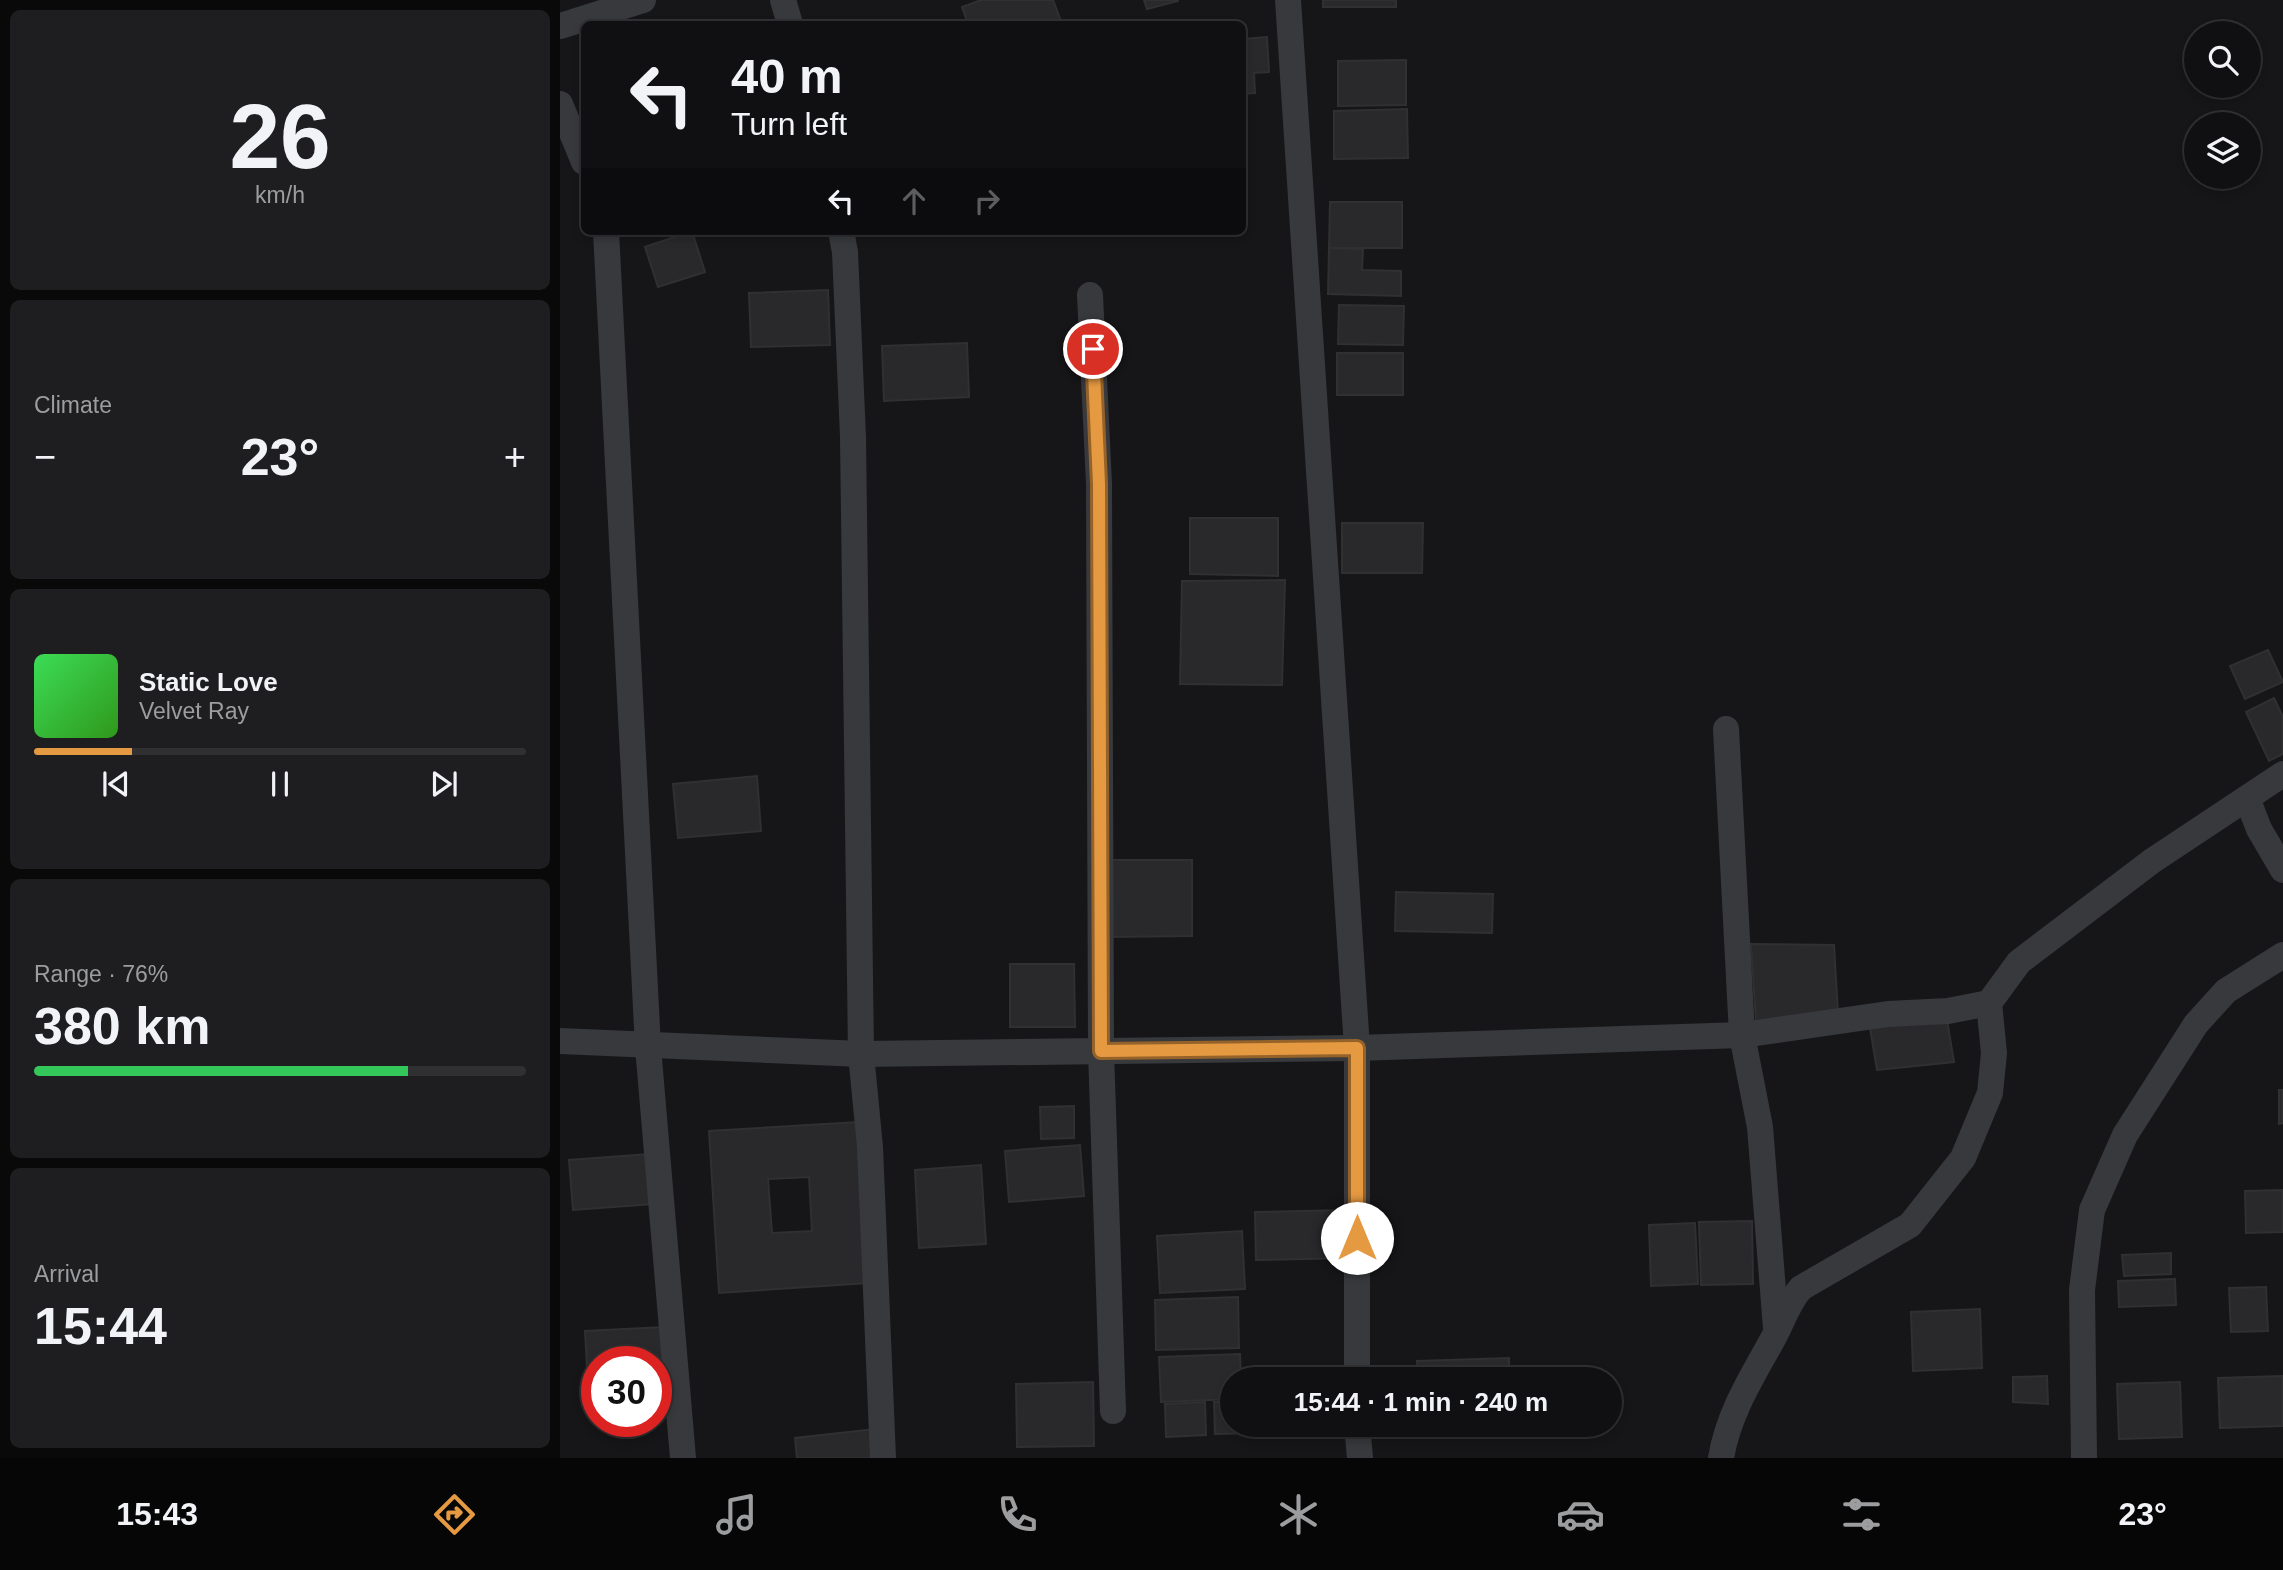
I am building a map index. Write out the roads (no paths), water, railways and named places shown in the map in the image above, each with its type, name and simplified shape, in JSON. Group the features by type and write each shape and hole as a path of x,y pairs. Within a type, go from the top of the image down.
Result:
{"street":[{"path":"560,26 643,0"},
{"path":"783,0 789,21"},
{"path":"1289,0 1357,1048 1357,1367"},
{"path":"560,104 581,155"},
{"path":"606,235 648,1047 683,1458"},
{"path":"842,235 845,252 853,437 861,1054 870,1147 883,1458"},
{"path":"1090,295 1099,484 1101,1051 1113,1411"},
{"path":"1726,729 1742,1035 1760,1127 1776,1333"},
{"path":"1721,1458 1727,1424 1776,1333 1787,1303 1801,1288 1910,1225 1963,1158 1990,1093 1994,1053 1989,1003 2019,962 2152,861 2283,774"},
{"path":"2247,798 2259,829 2283,870"},
{"path":"2084,1458 2082,1290 2092,1210 2125,1136 2196,1024 2226,991 2283,955"},
{"path":"560,1041 648,1047 861,1054 1357,1048 1742,1035 1888,1014 1948,1011 1989,1003"},
{"path":"1358,1437 1360,1458"}]}
